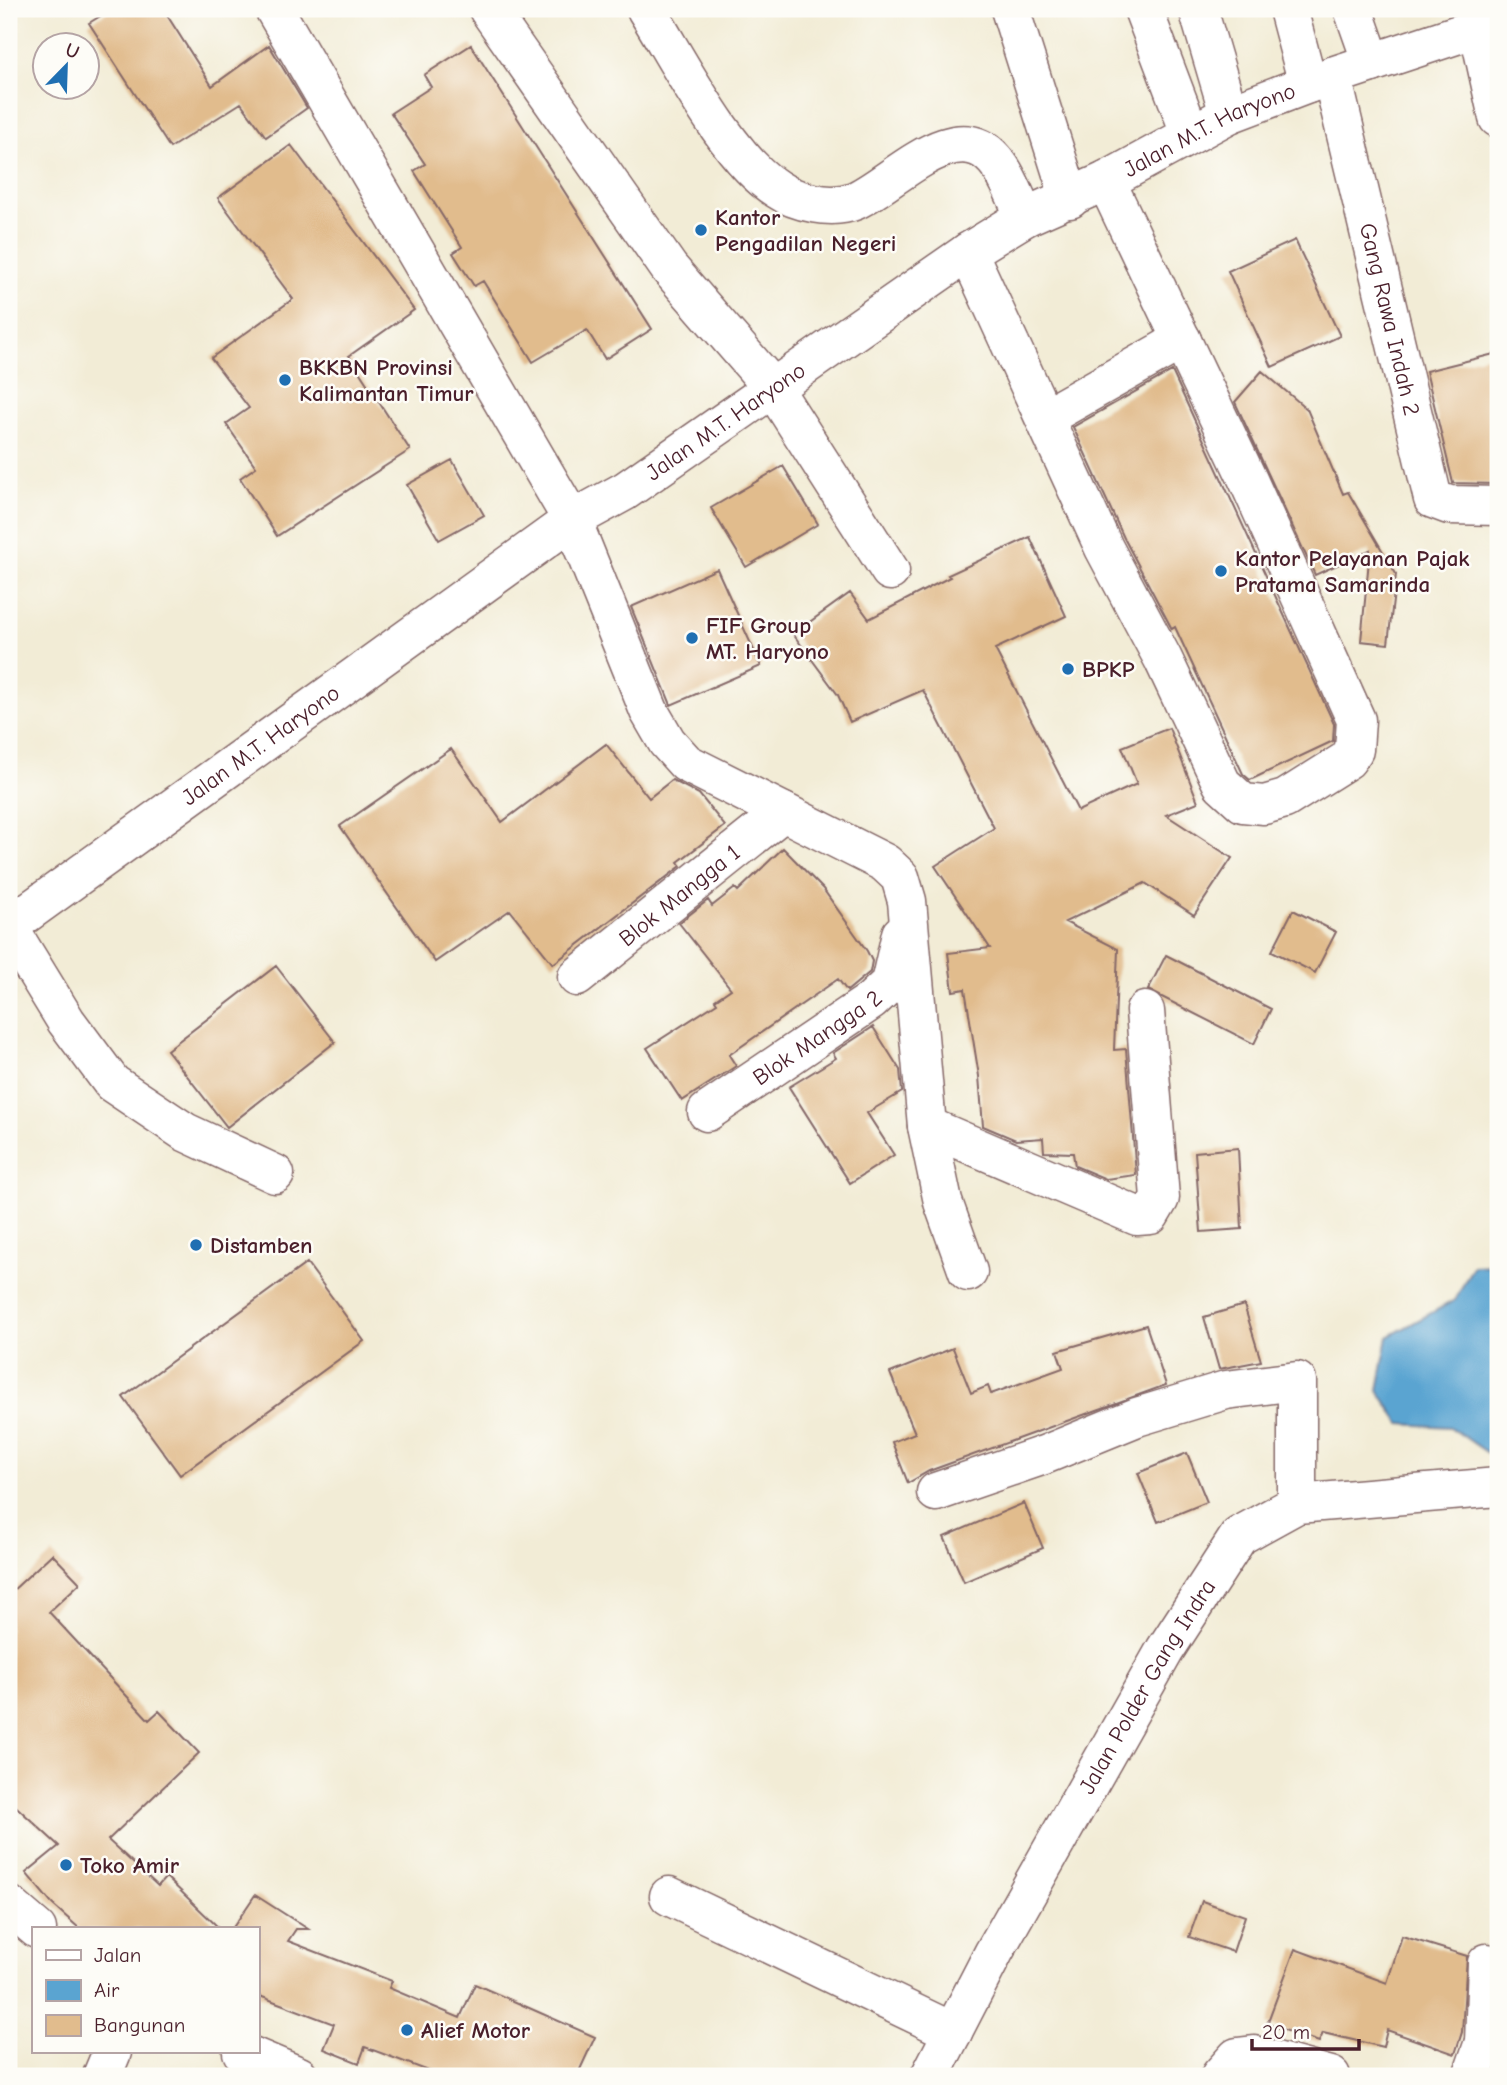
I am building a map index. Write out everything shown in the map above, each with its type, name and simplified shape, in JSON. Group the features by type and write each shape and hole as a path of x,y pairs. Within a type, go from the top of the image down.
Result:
{"street":[{"path":"274,9 572,520 649,711 667,742 685,763 885,863 900,877 907,901 927,1126 943,1202 968,1272"},
{"path":"488,9 668,268 774,388 890,571"},
{"path":"646,9 743,162 778,191 818,204 852,202 934,150 956,144 975,148 994,159 1026,216"},
{"path":"1010,9 1070,199"},
{"path":"1143,9 1191,133"},
{"path":"1198,9 1229,114"},
{"path":"1288,9 1320,80"},
{"path":"1353,9 1372,63"},
{"path":"1484,19 1498,118"},
{"name":"Jalan M.T. Haryono","path":"9,927 572,520 625,491 968,252 1026,216 1106,181 1229,114 1372,63 1484,19"},
{"name":"Gang Rawa Indah 2","path":"1320,80 1433,499 1449,505 1498,506"},
{"path":"968,252 1104,548 1163,659 1222,784 1242,803 1264,805 1285,799 1347,760 1354,750 1356,720 1349,699 1106,181"},
{"path":"1046,417 1182,340"},
{"name":"Blok Mangga 1","path":"576,977 783,812"},
{"name":"Blok Mangga 2","path":"707,1112 871,1001 890,983 907,901"},
{"path":"9,927 66,1021 112,1083 185,1132 275,1174"},
{"path":"927,1126 1137,1216 1150,1214 1160,1198 1145,1011"},
{"path":"936,1492 1044,1454 1137,1417 1213,1393 1297,1381 1297,1504"},
{"name":"Jalan Polder Gang Indra","path":"930,2076 994,1952 1165,1650 1227,1549 1239,1536 1297,1504 1498,1487"},
{"path":"669,1896 953,2032"},
{"path":"1485,2053 1487,1963"},
{"path":"102,2076 111,2054"},
{"path":"247,2054 299,2076"},
{"path":"1228,2067 1254,2055 1331,2076"}],"water":[{"path":"1498,1265 1498,1460 1450,1427 1401,1424 1378,1390 1388,1337 1455,1300 1473,1266"}],"building":[{"path":"112,9 163,9 212,86 269,45 307,108 266,137 241,103 170,148 102,43 102,32 95,32 89,23"},
{"path":"471,45 652,329 605,359 587,330 533,362 483,281 474,286 453,253 462,247 414,171 425,164 391,113 431,87 424,75"},
{"name":"BKKBN Provinsi Kalimantan Timur","path":"291,145 414,310 349,356 410,450 277,536 240,478 256,467 226,424 249,408 211,358 293,299 218,198"},
{"path":"1295,240 1340,336 1272,367 1228,271"},
{"path":"1498,353 1498,484 1453,483 1426,371"},
{"name":"Kantor Pelayanan Pajak Pratama Samarinda","path":"1172,371 1334,724 1333,741 1250,780 1243,774 1175,627 1172,629 1124,538 1073,427"},
{"path":"1262,371 1307,409 1343,494 1348,492 1396,574 1388,644 1361,641 1370,550 1315,575 1235,402"},
{"path":"452,460 484,515 439,540 407,485"},
{"path":"783,466 818,524 746,567 711,508"},
{"path":"1030,537 1066,616 995,649 1078,811 1137,784 1122,747 1169,728 1198,802 1166,815 1232,858 1194,915 1145,883 1065,922 1118,949 1114,1050 1126,1049 1136,1175 1106,1179 1075,1166 1073,1153 1044,1152 1043,1138 1016,1140 983,1126 979,1076 965,989 953,991 948,953 990,948 935,866 994,828 923,690 850,722 838,695 793,634 850,593 869,619 950,577 948,575"},
{"name":"FIF Group MT. Haryono","path":"717,569 761,666 671,705 631,607"},
{"path":"606,744 649,798 672,780 699,794 725,826 678,862 681,866 553,964 510,910 435,962 340,826 451,749 502,822"},
{"path":"783,848 823,889 867,951 872,961 870,972 847,991 838,979 729,1055 736,1066 682,1101 647,1048 717,1003 715,1000 731,989 679,923 708,900 712,906 735,888 738,891"},
{"path":"1293,910 1336,932 1315,973 1272,951"},
{"path":"1166,955 1271,1009 1254,1044 1148,990"},
{"path":"276,966 335,1042 227,1127 167,1050"},
{"path":"873,1027 900,1070 902,1092 867,1113 894,1155 850,1183 789,1087 836,1058 833,1053"},
{"path":"1238,1148 1242,1229 1201,1232 1195,1152"},
{"path":"307,1263 364,1341 180,1475 123,1397"},
{"path":"1244,1305 1261,1361 1219,1369 1204,1317"},
{"path":"1146,1325 1166,1385 929,1471 908,1483 892,1442 915,1433 890,1373 953,1348 971,1393 988,1386 991,1394 1063,1368 1057,1351"},
{"path":"1187,1453 1207,1502 1158,1522 1138,1473"},
{"path":"1024,1503 1043,1548 964,1582 944,1537"},
{"path":"52,1554 80,1583 49,1612 149,1720 159,1711 199,1753 108,1840 158,1886 166,1877 218,1927 78,1927 52,1904 26,1873 59,1846 9,1800 9,1594"},
{"path":"255,1895 308,1929 296,1929 288,1941 392,1981 389,1988 460,2018 475,1984 595,2037 577,2076 442,2076 365,2047 359,2063 324,2049 334,2024 259,1996 259,1927 233,1927"},
{"path":"1202,1901 1245,1916 1233,1952 1189,1937"},
{"path":"1402,1936 1467,1956 1462,2032 1455,2054 1387,2030 1383,2047 1323,2033 1319,2042 1267,2024 1295,1949 1387,1983"}],"place":[{"name":"Kantor Pengadilan Negeri","path":"701,230"},
{"name":"BKKBN Provinsi Kalimantan Timur","path":"285,380"},
{"name":"Kantor Pelayanan Pajak Pratama Samarinda","path":"1221,571"},
{"name":"FIF Group MT. Haryono","path":"692,638"},
{"name":"BPKP","path":"1068,669"},
{"name":"Distamben","path":"196,1245"},
{"name":"Toko Amir","path":"66,1865"},
{"name":"Alief Motor","path":"407,2030"}]}
